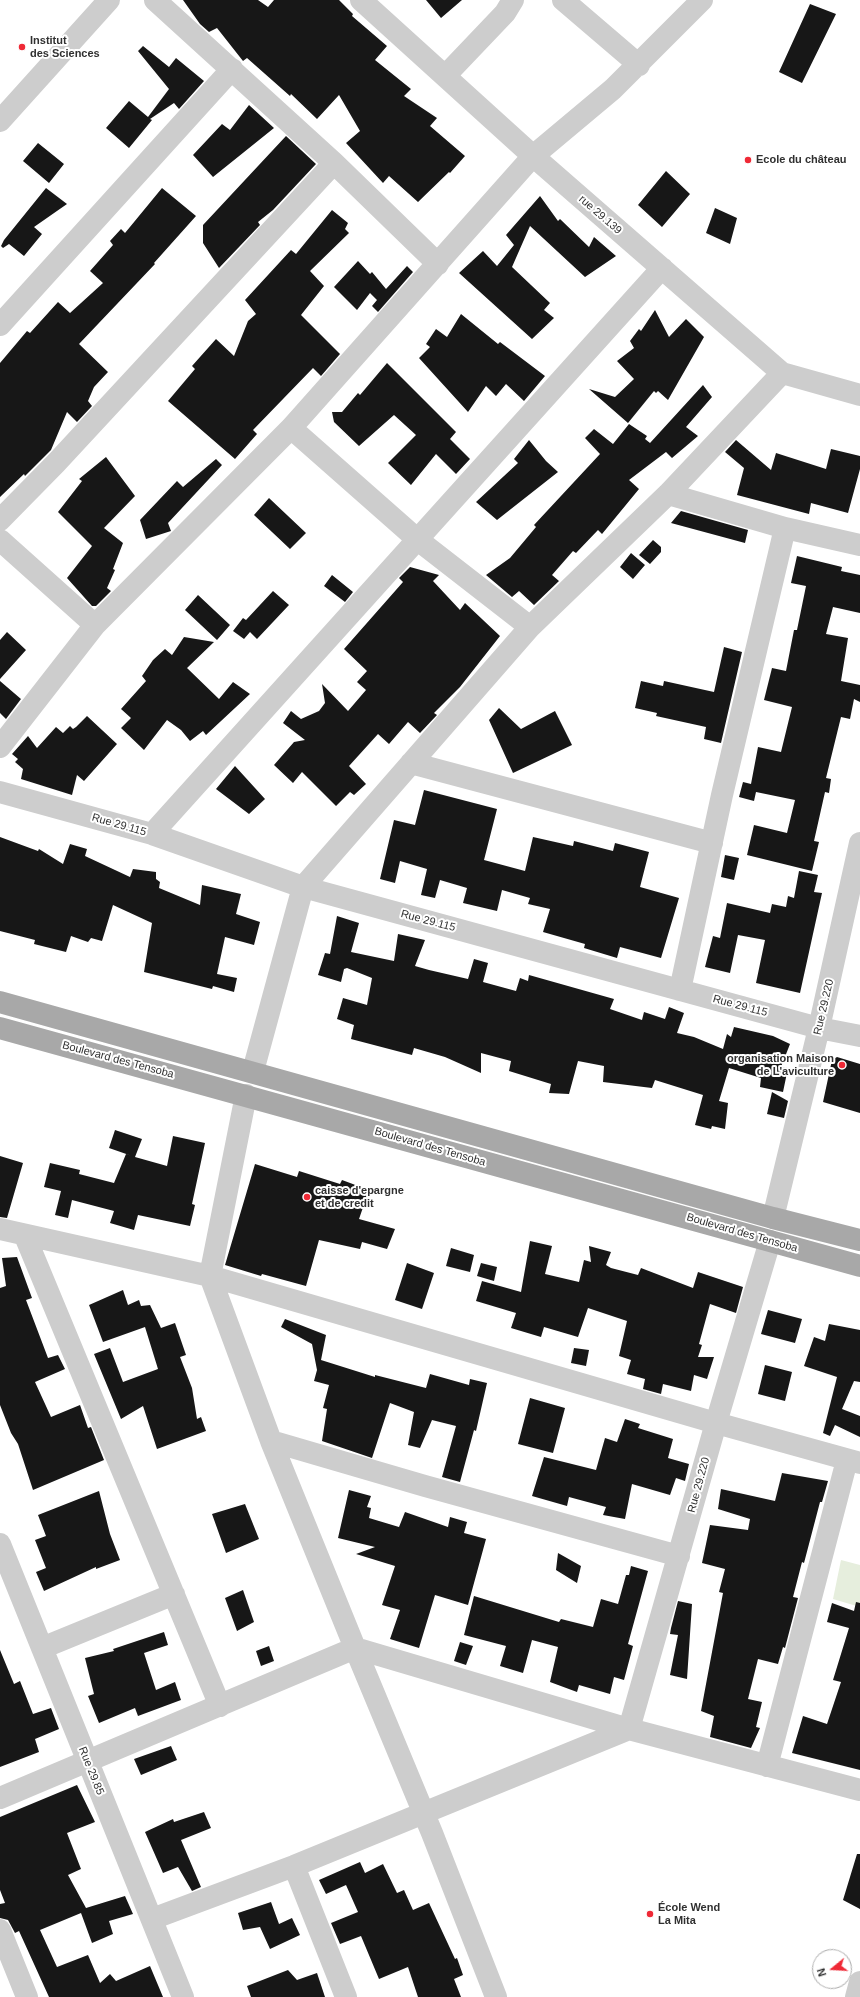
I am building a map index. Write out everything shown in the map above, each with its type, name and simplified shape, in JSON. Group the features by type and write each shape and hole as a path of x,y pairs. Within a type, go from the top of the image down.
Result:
{"main road":[{"name":"Boulevard des Tensoba","path":"0,1002 253,1071 773,1218 860,1240"},
{"name":"Boulevard des Tensoba","path":"0,1028 860,1266"}],"street":[{"path":"0,121 109,0"},
{"path":"156,0 334,163 438,264"},
{"name":"rue 29.139","path":"361,0 533,156 782,373 860,395"},
{"path":"445,76 505,12 513,0"},
{"path":"563,0 638,65"},
{"path":"0,747 95,625 291,428 533,156 613,89 702,0"},
{"path":"0,325 232,69"},
{"path":"0,520 56,463 334,163"},
{"path":"152,834 662,268"},
{"path":"253,1071 303,887 530,627 668,494 782,373"},
{"path":"291,428 418,540 530,627"},
{"path":"668,494 785,528 860,545"},
{"path":"680,990 712,843 785,528"},
{"path":"0,540 95,625"},
{"path":"411,763 712,843"},
{"name":"Rue 29.115","path":"0,792 152,834 303,887 819,1028 860,1036"},
{"name":"Rue 29.220","path":"773,1218 819,1028 860,843"},
{"path":"246,1095 210,1276 271,1441 422,1813 432,1833 496,1997"},
{"path":"0,1229 25,1236 210,1276 716,1423 854,1461 767,1766"},
{"path":"25,1236 220,1706"},
{"name":"Rue 29.220","path":"629,1729 716,1423 770,1241"},
{"path":"271,1441 425,1486 679,1556"},
{"name":"Rue 29.85","path":"0,1544 183,1997"},
{"path":"42,1648 174,1594"},
{"path":"0,1798 355,1648 629,1729 860,1790"},
{"path":"152,1919 294,1866 629,1729"},
{"path":"294,1866 346,1997"},
{"path":"0,1930 27,1997"},
{"path":"856,1997 860,1982"}],"green space":[{"path":"841,1560 860,1565 860,1607 833,1599"}],"building":[{"path":"183,0 258,0 268,7 274,0 339,0 353,14 352,16 387,46 375,60 411,89 404,96 437,118 430,126 465,156 450,173 449,172 418,202 389,176 383,183 346,143 360,131 339,95 317,119 291,94 290,96 247,58 243,61 217,28 209,32 200,24"},
{"path":"426,0 462,0 441,18"},
{"path":"810,4 836,14 802,83 779,72"},
{"path":"143,46 169,67 176,58 204,81 179,109 174,103 150,119 152,120 129,148 106,128 129,101 148,117 169,89 138,51"},
{"path":"249,105 274,128 213,177 193,155 222,124 230,130"},
{"path":"286,136 316,164 273,210 258,222 260,225 219,268 203,243 203,225"},
{"path":"38,143 64,164 49,183 23,161"},
{"path":"666,171 690,194 662,227 638,205"},
{"path":"46,188 67,204 34,227 42,234 24,256 9,244 3,248 1,246 4,240"},
{"path":"162,188 196,216 154,263 155,264 79,344 108,372 94,387 88,401 92,406 77,422 67,412 51,450 25,476 24,474 0,497 0,363 27,331 30,333 58,302 70,313 103,283 90,271 113,245 110,241 121,229 125,233"},
{"path":"540,196 558,221 560,219 589,247 594,237 616,256 585,277 530,226 512,267 550,303 544,310 554,318 532,339 459,273 483,251 497,266 514,245 506,235"},
{"path":"715,208 737,218 730,244 706,233"},
{"path":"332,210 348,223 345,229 349,233 310,271 324,286 301,315 340,354 321,376 313,368 253,430 257,434 235,459 168,401 195,369 192,366 216,339 234,356 248,321 256,314 245,300 291,250 296,254"},
{"path":"358,261 370,274 372,272 386,289 407,266 413,272 378,312 372,306 377,300 370,293 357,310 334,287"},
{"path":"655,310 669,337 686,319 704,337 668,400 658,391 656,393 654,391 628,423 589,389 615,397 634,379 617,361 634,348 630,341 639,329 641,331"},
{"path":"461,314 498,344 500,342 545,376 524,401 506,384 496,396 486,386 468,412 419,358 430,347 426,344 436,329 447,337"},
{"path":"387,363 456,432 450,439 470,459 456,474 436,454 411,485 388,463 416,435 394,415 359,446 334,422 332,412 342,412 358,393 360,395"},
{"path":"703,385 712,397 686,427 698,436 672,458 666,452 629,480 639,489 602,534 598,530 576,553 573,551 552,575 559,581 534,605 519,591 512,597 486,575 510,558 536,527 534,525 600,454 585,438 594,429 613,444 629,424 647,436 645,439 650,443"},
{"path":"529,440 546,461 558,472 497,520 476,502 518,463 514,459"},
{"path":"736,440 771,470 776,453 826,469 831,449 860,456 860,469 848,513 811,503 809,514 737,495 744,468 725,452"},
{"path":"106,457 135,496 104,528 123,543 113,569 115,570 107,588 111,591 96,606 92,606 67,578 92,546 58,512 82,481 79,479"},
{"path":"216,459 222,465 168,523 171,531 146,539 140,520 177,481 183,487"},
{"path":"269,498 306,533 290,549 254,515"},
{"path":"681,511 748,530 745,543 671,523"},
{"path":"653,540 661,547 661,552 650,564 639,555"},
{"path":"631,553 645,565 633,579 620,567"},
{"path":"797,556 842,567 841,571 860,575 860,613 833,607 826,634 848,638 841,681 860,685 860,702 854,699 850,719 841,717 826,778 831,779 829,793 825,792 814,841 819,842 812,871 747,855 754,825 787,833 795,800 756,792 754,801 739,797 743,782 751,784 758,747 781,752 792,707 764,700 772,668 786,671 794,630 797,630 806,586 791,583"},
{"path":"410,567 439,575 433,581 460,610 465,603 500,636 460,687 434,713 437,715 420,733 408,722 389,744 378,734 349,766 366,784 354,795 350,792 336,806 302,772 293,783 274,765 294,742 305,740 283,723 291,711 301,719 319,711 325,703 322,684 348,711 366,690 357,682 367,671 344,649 403,582 399,578"},
{"path":"332,575 353,592 345,602 324,586"},
{"path":"273,591 289,605 257,639 250,632 244,639 233,631 243,618 246,620"},
{"path":"198,595 230,625 217,640 185,610"},
{"path":"7,632 26,650 0,679 0,640"},
{"path":"184,637 214,642 187,668 219,699 233,682 250,694 206,735 203,731 190,741 181,730 167,720 144,750 121,728 131,718 121,709 146,681 142,676 153,660 165,649 172,655"},
{"path":"724,647 742,652 721,743 704,739 706,727 656,716 657,713 635,708 641,681 663,686 664,681 714,692"},
{"path":"0,681 21,699 6,719 0,713"},
{"path":"499,708 521,729 555,711 572,745 513,773 489,720"},
{"path":"87,716 117,744 84,781 77,775 72,795 21,779 23,769 15,762 18,759 12,754 28,736 37,748 56,727 63,733 70,726 73,729 76,727"},
{"path":"235,766 265,799 249,814 216,789"},
{"path":"424,790 497,809 484,860 525,871 533,837 573,846 574,841 613,851 615,843 649,852 640,887 679,898 661,958 620,947 617,958 584,948 585,944 543,932 550,909 528,904 530,898 502,890 497,911 463,903 467,888 440,880 435,898 421,895 427,869 400,861 395,883 380,879 394,820 415,825"},
{"path":"0,837 38,851 39,849 63,864 70,844 87,849 85,856 130,877 133,869 156,872 156,879 160,882 159,888 200,905 202,885 241,894 236,914 260,922 254,945 225,937 217,974 237,978 234,992 213,986 212,989 144,972 152,923 113,905 102,941 91,938 88,942 71,936 66,952 34,944 35,940 0,931"},
{"path":"725,855 739,858 734,880 721,877"},
{"path":"799,871 818,875 814,892 822,893 800,993 756,983 765,940 738,935 730,973 705,967 713,936 720,938 727,903 770,913 772,904 786,907 788,896 794,898"},
{"path":"337,916 359,923 351,952 394,961 398,934 425,940 415,966 429,970 468,979 474,959 488,963 483,982 516,991 520,978 528,981 529,975 614,999 610,1009 642,1020 644,1012 665,1019 669,1007 684,1013 677,1033 694,1037 723,1049 727,1034 731,1037 734,1027 773,1036 790,1044 781,1067 788,1068 783,1092 760,1087 761,1078 729,1068 719,1101 728,1103 725,1129 712,1126 711,1129 695,1125 703,1095 655,1080 652,1088 603,1082 604,1066 578,1061 569,1094 549,1093 551,1084 509,1071 511,1061 481,1053 481,1073 445,1057 414,1048 412,1055 351,1039 354,1025 337,1019 343,998 367,1005 372,978 347,968 344,969 341,982 318,975 325,953 330,954"},
{"path":"837,1057 860,1064 860,1113 823,1102 832,1060"},
{"path":"772,1092 788,1101 784,1118 767,1114"},
{"path":"115,1130 142,1139 135,1157 167,1166 173,1136 205,1143 192,1204 195,1205 190,1226 138,1215 134,1230 110,1223 114,1211 72,1200 68,1218 55,1215 61,1191 44,1187 50,1163 80,1170 79,1174 114,1183 126,1154 132,1156 109,1148"},
{"path":"0,1156 23,1163 7,1218 0,1217"},
{"path":"255,1164 297,1177 299,1171 340,1184 342,1180 369,1190 359,1219 395,1229 387,1249 362,1242 360,1249 319,1240 306,1286 262,1274 261,1276 225,1265"},
{"path":"530,1241 552,1246 545,1274 579,1282 584,1260 591,1262 589,1246 611,1252 606,1265 611,1268 638,1275 641,1268 693,1288 698,1272 743,1287 736,1313 710,1304 699,1344 702,1345 698,1357 714,1357 707,1379 694,1375 691,1391 663,1384 661,1394 643,1389 645,1379 627,1374 631,1360 619,1356 627,1321 588,1308 578,1337 544,1327 541,1337 511,1328 516,1313 476,1301 482,1281 521,1292"},
{"path":"451,1248 474,1255 470,1272 446,1266"},
{"path":"17,1257 32,1298 26,1300 48,1358 58,1355 65,1369 35,1382 51,1417 80,1405 88,1428 91,1427 104,1460 33,1490 18,1444 11,1433 0,1405 0,1288 6,1286 2,1258"},
{"path":"407,1263 434,1273 422,1309 395,1300"},
{"path":"481,1263 497,1267 494,1281 477,1276"},
{"path":"123,1290 128,1305 139,1300 141,1306 150,1305 161,1328 175,1323 186,1355 180,1357 192,1388 197,1419 201,1417 206,1431 157,1449 143,1406 121,1419 94,1354 110,1348 123,1382 158,1369 145,1327 103,1342 89,1305"},
{"path":"768,1310 802,1319 795,1343 761,1334"},
{"path":"285,1319 326,1335 321,1360 375,1377 375,1375 426,1388 430,1374 469,1385 470,1379 487,1383 476,1431 474,1430 460,1482 442,1477 456,1426 432,1420 420,1448 408,1445 414,1412 390,1403 372,1458 322,1441 327,1409 323,1408 329,1385 314,1381 317,1370 312,1344 281,1327"},
{"path":"829,1324 860,1330 860,1382 854,1381 842,1409 860,1416 860,1437 835,1425 830,1436 823,1433 837,1377 804,1366 814,1337 825,1341"},
{"path":"574,1348 589,1350 586,1366 571,1363"},
{"path":"765,1365 792,1372 785,1401 758,1394"},
{"path":"530,1398 565,1408 553,1453 518,1444"},
{"path":"625,1419 640,1424 638,1428 673,1439 668,1458 689,1464 685,1481 676,1478 670,1495 632,1484 625,1519 603,1515 606,1507 569,1497 567,1506 532,1496 544,1457 596,1470 605,1438 617,1442"},
{"path":"782,1473 828,1481 822,1502 820,1502 804,1563 802,1562 793,1597 798,1598 785,1648 783,1647 778,1664 758,1659 748,1699 762,1702 756,1727 760,1728 751,1748 710,1737 714,1716 701,1711 723,1593 719,1592 725,1569 702,1563 710,1525 748,1530 750,1519 718,1509 721,1489 775,1501"},
{"path":"349,1490 371,1496 367,1507 371,1508 369,1518 399,1527 405,1512 448,1527 450,1517 467,1522 464,1533 486,1539 468,1605 435,1595 419,1648 390,1639 400,1610 382,1605 395,1566 356,1554 375,1547 338,1538"},
{"path":"99,1491 110,1534 120,1560 96,1569 96,1567 44,1591 36,1572 46,1568 35,1540 46,1536 38,1515"},
{"path":"245,1504 259,1539 226,1553 212,1514"},
{"path":"558,1553 581,1566 577,1583 556,1570"},
{"path":"631,1566 648,1571 628,1644 633,1646 624,1680 614,1677 610,1694 579,1685 577,1692 550,1682 558,1647 532,1640 523,1673 500,1666 506,1646 464,1635 474,1596 559,1622 561,1619 593,1627 601,1599 618,1604 626,1575 629,1575"},
{"path":"243,1590 254,1622 237,1631 225,1598"},
{"path":"678,1601 692,1604 687,1679 670,1675 678,1635 670,1634"},
{"path":"856,1602 860,1603 860,1770 792,1753 803,1716 827,1724 841,1682 833,1680 849,1628 827,1622 832,1603 854,1611"},
{"path":"164,1632 168,1645 144,1653 156,1690 175,1682 181,1700 138,1716 135,1708 99,1723 88,1696 94,1694 85,1658 114,1651 113,1649"},
{"path":"460,1642 473,1646 466,1665 454,1661"},
{"path":"269,1646 274,1661 261,1666 256,1651"},
{"path":"0,1650 14,1684 20,1681 33,1714 51,1708 59,1729 35,1739 39,1752 0,1767"},
{"path":"171,1746 177,1760 141,1775 134,1759"},
{"path":"77,1785 95,1822 67,1833 81,1869 68,1875 86,1908 125,1896 133,1914 109,1921 113,1934 92,1943 81,1913 40,1930 57,1967 88,1955 100,1983 110,1974 116,1981 150,1966 163,1997 49,1997 19,1931 15,1933 8,1920 0,1918 0,1904 5,1903 0,1890 0,1817"},
{"path":"204,1812 211,1828 181,1840 201,1887 192,1891 178,1867 163,1873 145,1832 173,1819 174,1822"},
{"path":"857,1854 860,1854 860,1909 843,1900"},
{"path":"360,1862 365,1873 383,1864 397,1893 404,1890 413,1910 429,1903 455,1959 457,1958 463,1975 454,1979 461,1997 418,1997 408,1967 379,1979 361,1936 340,1944 331,1923 358,1912 346,1885 326,1894 319,1880"},
{"path":"271,1902 279,1924 292,1918 300,1935 270,1949 260,1927 243,1930 238,1913"},
{"path":"288,1970 297,1980 317,1973 325,1997 251,1997 247,1986"}],"place":[{"name":"Institut des Sciences","path":"22,47"},
{"name":"Ecole du château","path":"748,160"},
{"name":"organisation Maison de L'aviculture","path":"842,1065"},
{"name":"caisse d'epargne et de credit","path":"307,1197"},
{"name":"École Wend La Mita","path":"650,1914"}]}
